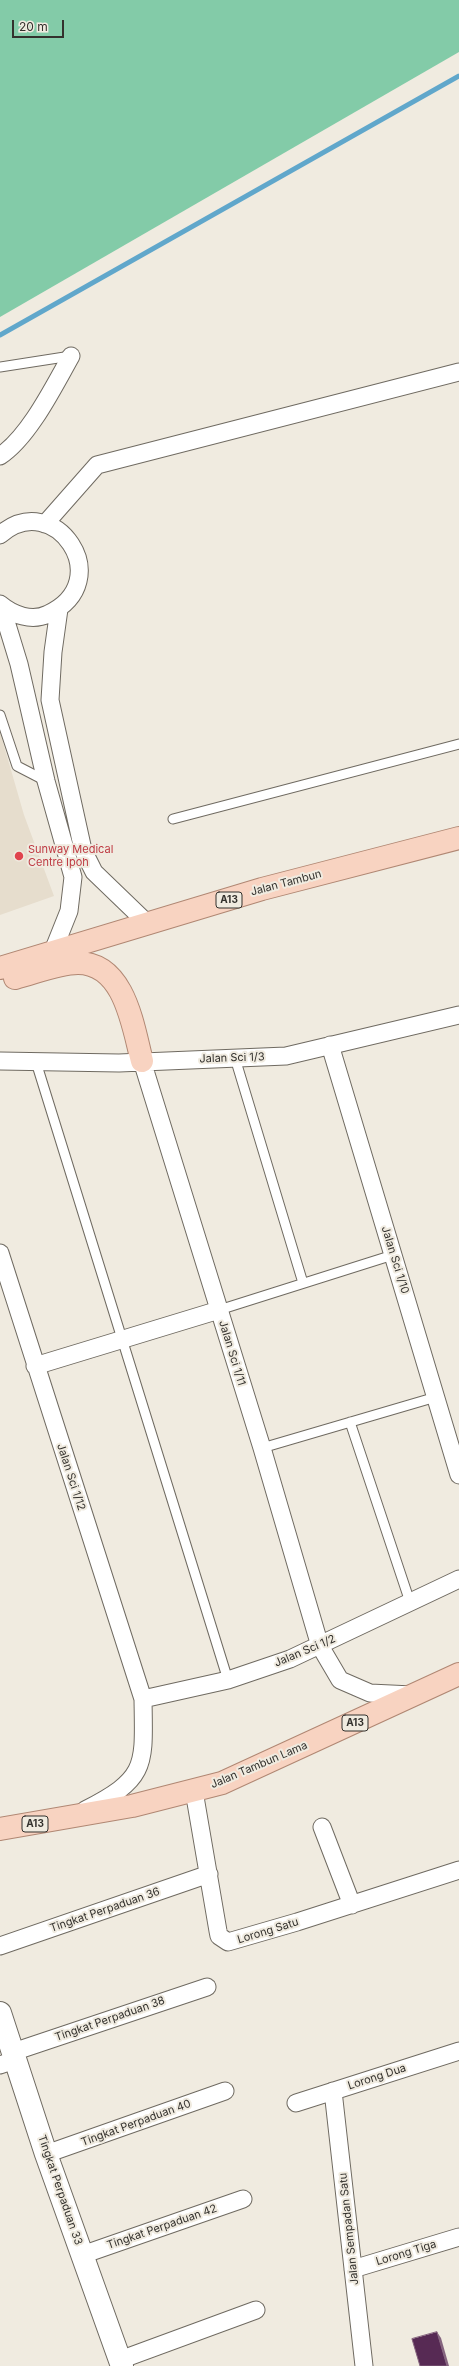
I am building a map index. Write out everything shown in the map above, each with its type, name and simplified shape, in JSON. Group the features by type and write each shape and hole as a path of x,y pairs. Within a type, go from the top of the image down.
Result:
{"main road":[{"name":"Jalan Tambun","path":"0,968 117,931 149,924 268,888 459,838"},
{"path":"0,981 78,963 97,967 118,984 131,1016 142,1061"},
{"name":"Jalan Tambun Lama","path":"0,1829 70,1818 194,1791 255,1770 459,1674"}],"street":[{"path":"0,456 8,450 38,413 71,356"},
{"path":"45,524 98,465 459,372"},
{"path":"0,536 18,524 32,522 45,524 59,530 70,541 77,555 80,570 77,585 70,599 59,609 45,616 29,617 14,613 0,604"},
{"path":"0,604 19,664 46,781 73,877 69,912 53,951"},
{"path":"59,609 53,652 50,700 83,850 94,872 149,924"},
{"name":"Jalan Sci 1/3","path":"0,1062 119,1063 286,1056 459,1015"},
{"name":"Jalan Sci 1/10","path":"330,1046 459,1475"},
{"name":"Jalan Sci 1/11","path":"142,1061 262,1448 320,1646 340,1680 370,1693 415,1695"},
{"name":"Jalan Sci 1/12","path":"1,1260 143,1700 144,1750 135,1776 120,1791 70,1818"},
{"path":"35,1366 219,1310"},
{"name":"Jalan Sci 1/2","path":"143,1700 228,1680 290,1659 459,1579"},
{"name":"Lorong Satu","path":"194,1791 210,1874 219,1936 228,1942 352,1905 459,1870"},
{"path":"322,1827 352,1905"},
{"name":"Tingkat Perpaduan 36","path":"0,1946 210,1874"},
{"name":"Tingkat Perpaduan 38","path":"9,2059 207,1987"},
{"name":"Tingkat Perpaduan 33","path":"0,2013 9,2059 46,2154 121,2363"},
{"name":"Lorong Dua","path":"296,2103 459,2051"},
{"name":"Tingkat Perpaduan 40","path":"46,2154 225,2091"},
{"name":"Jalan Sempadan Satu","path":"333,2092 364,2366"},
{"name":"Tingkat Perpaduan 42","path":"82,2254 243,2199"},
{"name":"Lorong Tiga","path":"353,2270 459,2237"},
{"path":"121,2363 256,2310"}],"lane":[{"path":"0,367 71,356"},
{"path":"0,715 17,766 46,781"},
{"path":"173,819 459,744"},
{"path":"235,1058 302,1284"},
{"path":"36,1062 228,1680"},
{"path":"219,1310 393,1255"},
{"path":"262,1448 436,1396"},
{"path":"350,1422 410,1602"}],"shaded area":[{"name":"Sunway Medical Centre Ipoh","path":"0,732 24,815 54,896 0,915"}],"green space":[{"path":"0,0 459,0 459,52 0,317"}],"building":[{"path":"437,2332 447,2366 420,2366 412,2339"}],"waterway":[{"path":"0,335 459,76"}],"place":[{"name":"Sunway Medical Centre Ipoh","path":"19,856"}]}
